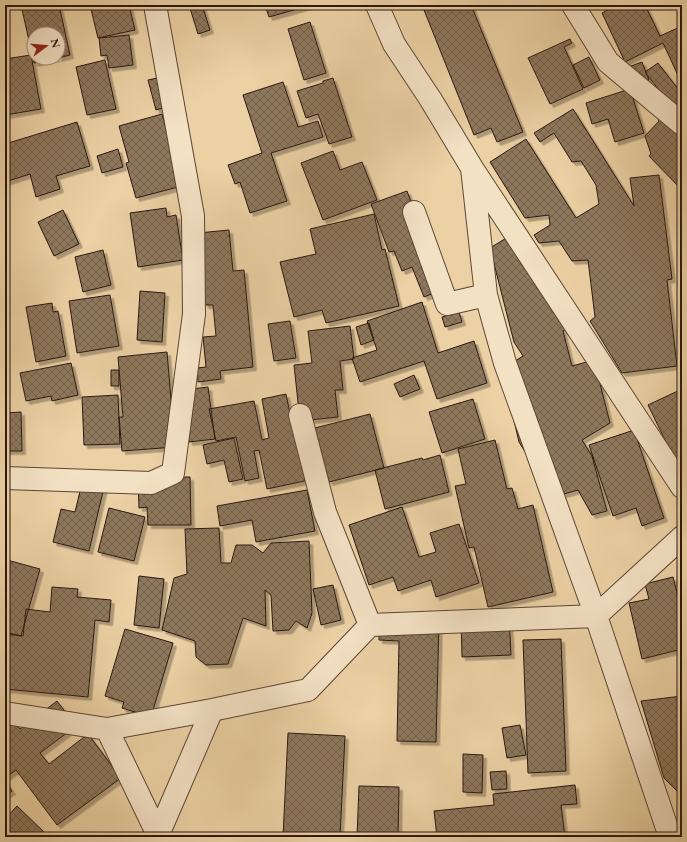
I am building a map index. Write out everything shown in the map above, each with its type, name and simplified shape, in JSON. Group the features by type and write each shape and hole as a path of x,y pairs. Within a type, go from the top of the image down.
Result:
{"street":[{"path":"5,478 151,483 174,473 194,314 193,216 155,5"},
{"path":"377,5 394,44 431,100 472,168 682,487"},
{"path":"573,5 608,62 682,124"},
{"path":"472,168 486,295 505,363 596,616 670,837"},
{"path":"414,212 447,304 486,295"},
{"path":"300,415 325,512 370,625"},
{"path":"5,713 108,729 212,710 308,690 370,625 596,616 682,537"},
{"path":"159,836 212,710"},
{"path":"108,729 159,836"},
{"path":"678,837 682,834"}],"building":[{"path":"21,5 59,5 64,26 26,26 26,27"},
{"path":"90,5 129,5 135,30 98,38"},
{"path":"189,5 202,5 210,30 198,34"},
{"path":"265,5 308,5 308,6 269,17"},
{"path":"422,5 471,5 523,132 497,142 491,128 474,135"},
{"path":"617,5 645,5 660,36 682,26 682,84 663,43 625,62 602,13"},
{"path":"310,22 326,73 304,80 288,29"},
{"path":"129,35 133,65 109,68 107,55 101,56 99,38"},
{"path":"66,37 70,55 66,56"},
{"path":"570,39 572,43 564,47 583,89 550,104 528,58"},
{"path":"26,56 26,66 33,66 41,109 5,115 5,59"},
{"path":"589,57 600,80 584,88 573,65"},
{"path":"105,60 116,109 87,115 76,67"},
{"path":"642,62 649,80 638,85 631,66"},
{"path":"658,63 682,94 682,99 672,107 645,72"},
{"path":"162,77 169,106 156,110 148,80"},
{"path":"333,78 352,137 329,144 318,114 306,118 297,91 323,83 323,81"},
{"path":"283,82 298,127 318,121 323,137 271,153 287,201 250,213 240,182 235,184 228,165 262,153 243,95"},
{"path":"630,89 644,133 615,142 608,119 592,124 586,103"},
{"path":"651,94 682,126 682,190 649,156 651,154 645,136 659,121"},
{"path":"573,109 634,206 630,178 659,175 672,279 667,280 677,366 622,373 590,321 595,317 588,260 572,261 559,241 539,243 534,235 550,225 549,215 525,218 490,162 526,139 576,218 599,204 596,185 581,161 572,162 554,133 540,142 534,133"},
{"path":"162,114 182,186 136,198 126,163 129,162 119,126"},
{"path":"77,122 90,166 56,176 60,189 36,197 30,174 5,182 5,144"},
{"path":"118,149 123,167 102,173 97,156"},
{"path":"333,151 340,170 362,162 377,200 323,220 301,163"},
{"path":"407,191 444,289 424,297 412,267 402,271 394,251 389,252 371,204"},
{"path":"166,208 167,217 176,215 183,260 138,267 130,213"},
{"path":"63,210 79,244 54,256 38,222"},
{"path":"374,214 382,250 385,249 399,306 326,323 322,310 294,317 280,262 316,254 310,229"},
{"path":"229,230 233,271 244,270 253,367 220,371 221,379 198,382 197,368 206,367 203,337 216,336 213,305 205,305 198,233"},
{"path":"508,237 571,325 563,331 572,366 594,360 610,423 582,440 592,456 607,511 592,515 578,490 553,497 519,442 512,412 512,363 523,356 514,342 490,248"},
{"path":"103,250 111,285 83,292 75,257"},
{"path":"140,291 165,293 162,342 137,340"},
{"path":"110,295 119,346 77,353 69,301"},
{"path":"422,302 438,353 474,341 487,383 437,399 424,361 360,382 352,358 377,350 367,321"},
{"path":"52,303 53,312 58,311 66,356 36,362 26,307"},
{"path":"459,312 462,322 445,327 442,317"},
{"path":"290,321 296,358 274,361 268,324"},
{"path":"369,323 374,340 361,345 356,327"},
{"path":"350,326 354,359 340,361 343,390 335,390 338,417 300,421 294,365 312,363 308,331"},
{"path":"167,352 175,447 122,451 119,417 123,417 118,357"},
{"path":"71,363 78,395 52,401 51,396 26,401 20,373"},
{"path":"111,370 119,370 119,386 111,386"},
{"path":"414,375 420,389 400,397 394,384"},
{"path":"208,387 215,439 189,442 183,390"},
{"path":"682,389 682,475 648,405"},
{"path":"286,394 294,433 309,480 267,489 259,450 254,451 259,478 245,481 236,437 216,441 209,409 254,401 262,440 269,438 262,399"},
{"path":"118,395 120,444 84,445 82,397"},
{"path":"473,399 485,439 442,453 429,412"},
{"path":"21,412 22,451 5,451 5,413"},
{"path":"370,414 384,468 329,482 315,428"},
{"path":"634,430 664,518 642,526 636,508 613,516 589,445"},
{"path":"234,438 243,479 229,482 224,460 207,464 203,445"},
{"path":"495,440 507,489 512,488 518,509 533,505 553,592 488,607 474,547 469,548 455,486 466,484 458,449"},
{"path":"440,455 449,492 385,509 375,470"},
{"path":"190,477 191,525 148,525 147,507 139,508 138,478"},
{"path":"83,479 105,483 89,551 53,542 61,509 75,512"},
{"path":"307,490 315,531 256,542 252,520 220,526 217,506"},
{"path":"402,507 419,557 436,552 430,533 459,524 479,583 436,597 431,580 398,591 393,577 369,585 349,525"},
{"path":"109,508 145,517 134,561 98,552"},
{"path":"219,528 221,563 231,563 236,545 252,545 263,553 271,543 309,541 312,613 307,628 296,621 289,630 273,631 271,595 265,590 266,626 243,618 228,664 206,665 196,657 195,641 162,630 174,578 187,574 185,529"},
{"path":"7,560 40,569 21,636 5,632 5,567"},
{"path":"139,576 164,579 159,628 134,625"},
{"path":"673,577 682,612 682,668 678,650 642,659 629,603 649,599 645,584"},
{"path":"333,585 341,620 321,625 313,589"},
{"path":"52,587 78,589 77,597 111,600 109,622 95,620 88,697 5,689 5,634 23,636 26,609 50,612"},
{"path":"509,615 511,655 462,657 461,617"},
{"path":"379,618 439,620 436,742 397,741 399,641 379,640"},
{"path":"125,629 173,643 151,717 122,708 124,702 105,696"},
{"path":"561,639 566,771 528,773 523,640"},
{"path":"682,696 682,796 664,778 641,701"},
{"path":"57,701 76,726 40,753 49,764 88,734 121,778 57,825 16,770 5,778 5,724 12,719 20,729"},
{"path":"520,725 526,755 507,758 502,728"},
{"path":"288,733 345,736 340,837 283,837"},
{"path":"463,754 483,755 482,793 463,792"},
{"path":"506,771 507,789 492,790 490,772"},
{"path":"5,781 12,791 5,796"},
{"path":"575,785 577,804 561,805 565,837 437,837 434,811 494,805 493,794"},
{"path":"359,786 399,787 398,837 357,837"},
{"path":"17,806 45,833 41,837 5,837 5,819"}]}
